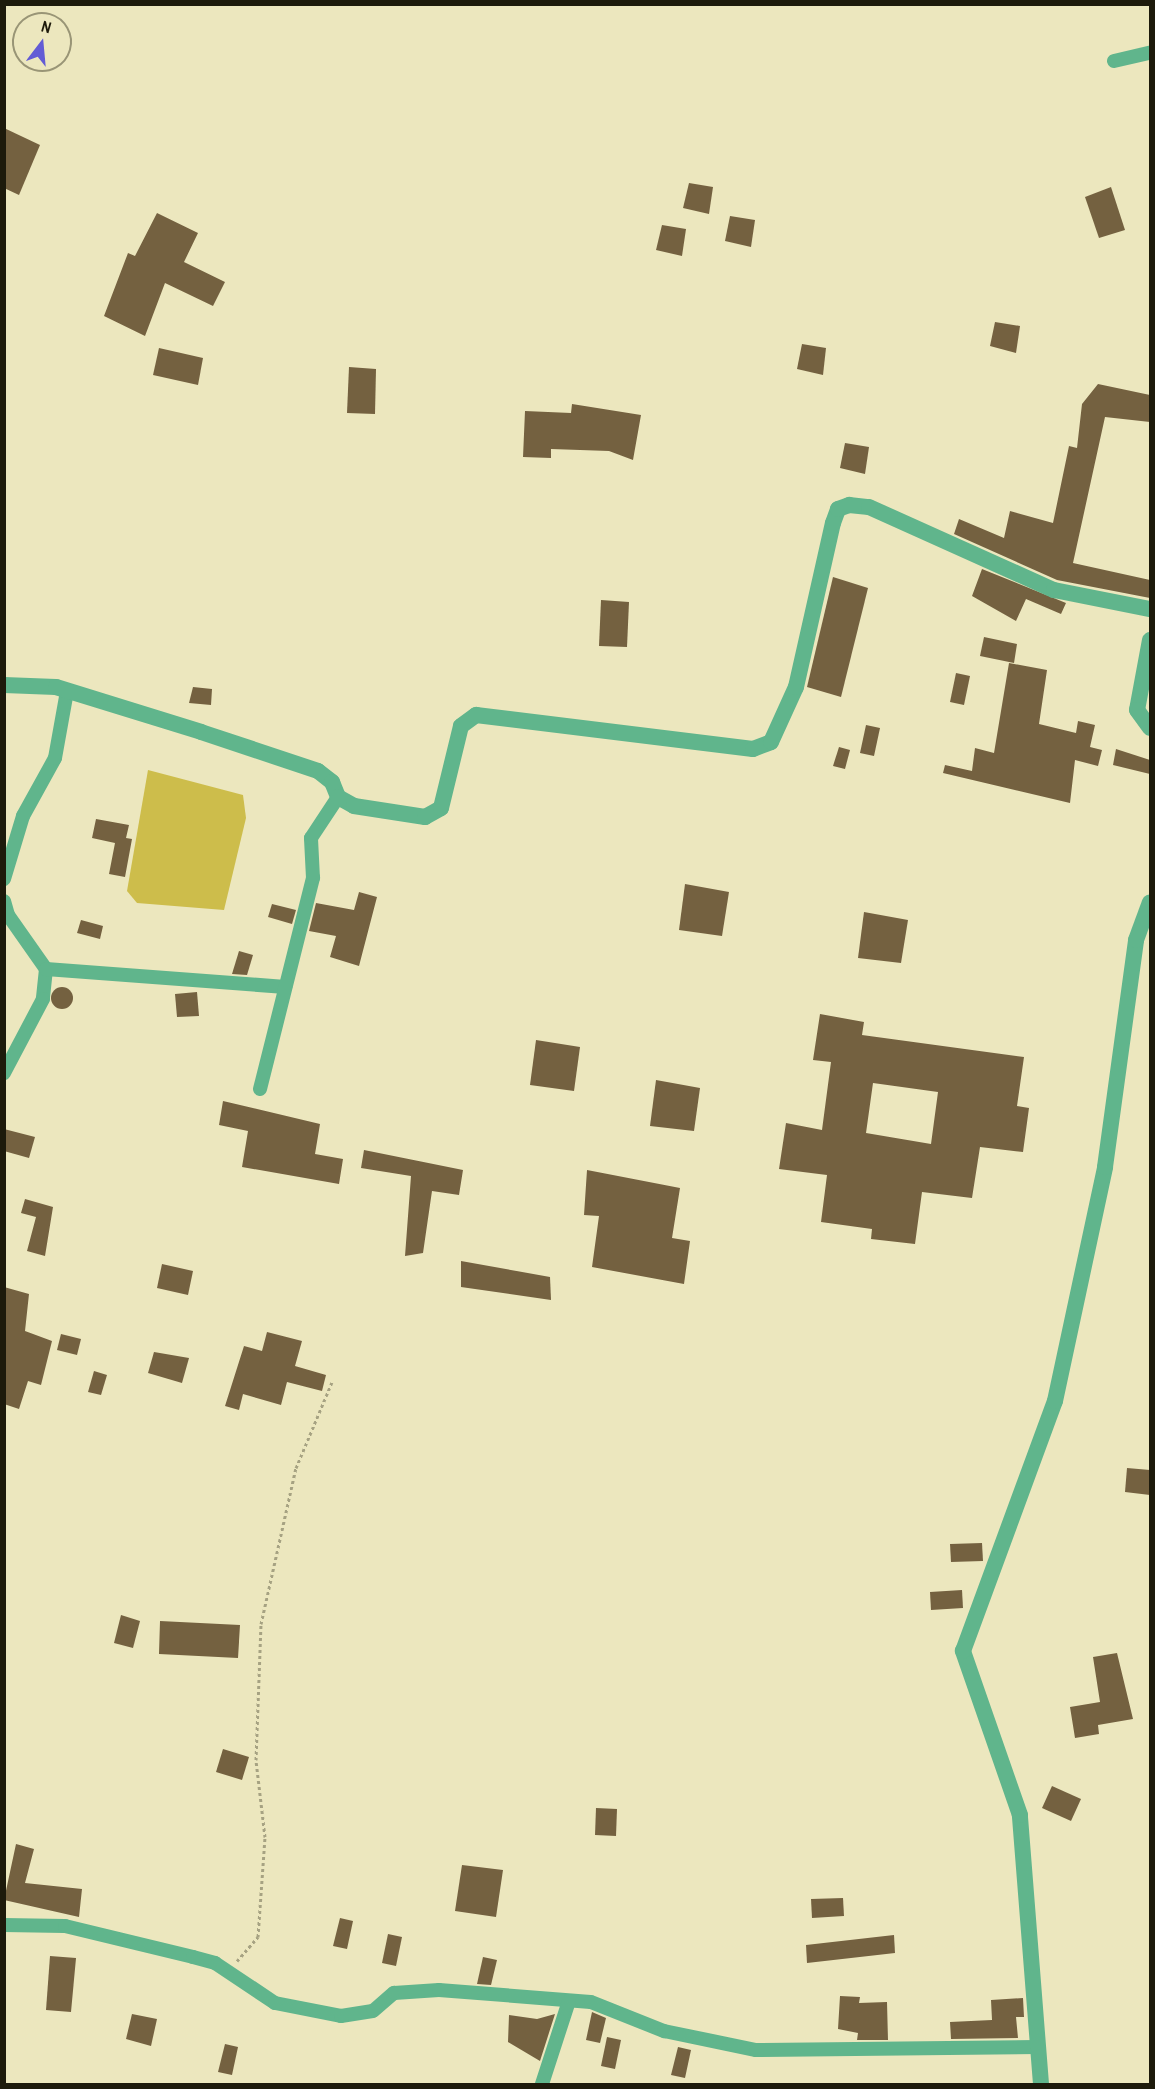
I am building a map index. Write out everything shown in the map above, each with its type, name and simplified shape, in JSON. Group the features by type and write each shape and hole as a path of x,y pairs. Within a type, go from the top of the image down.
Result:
{"street":[{"path":"1114,61 1150,53"},
{"path":"4,685 67,691 318,771 332,782 339,797 354,806 406,816 435,813 450,787 461,726 489,713 626,735 764,747 796,687 833,523 838,509 849,505 870,507 1054,590 1150,609"},
{"path":"1150,640 1137,710 1150,728"},
{"path":"4,879 23,816 55,759 67,691"},
{"path":"261,1089 313,878 311,838 339,797"},
{"path":"4,901 8,915 46,969 43,999 4,1073"},
{"path":"1041,2085 1020,1815 963,1651 1055,1401 1105,1167 1136,940 1150,902"},
{"path":"46,969 285,987"},
{"path":"4,1925 65,1926 215,1964 275,2003 341,2016 373,2012 394,1993 410,1989 605,2005 664,2031 756,2050 1037,2047"},
{"path":"542,2085 569,2001"}],"path":[{"path":"229,1972 258,1937 265,1837 256,1760 261,1624 296,1468 332,1382"}],"shaded area":[{"path":"148,770 243,795 246,818 224,910 137,903 127,891"}],"building":[{"path":"4,128 40,145 19,195 4,188"},
{"path":"689,183 713,187 709,214 683,208"},
{"path":"1111,187 1125,230 1099,238 1085,197"},
{"path":"157,213 198,233 184,262 225,282 213,306 165,283 145,336 104,316 128,253 135,256"},
{"path":"730,216 755,220 751,247 725,241"},
{"path":"662,225 686,229 682,256 656,250"},
{"path":"995,322 1020,326 1016,353 990,346"},
{"path":"802,344 826,348 823,375 797,369"},
{"path":"159,348 203,358 198,385 153,375"},
{"path":"349,367 376,369 375,414 347,413"},
{"path":"1098,384 1150,395 1150,422 1105,417 1073,563 1150,580 1150,598 1057,580 954,534 959,519 1004,538 1010,511 1053,523 1069,446 1077,448 1082,404"},
{"path":"572,404 641,415 633,460 609,451 551,449 551,458 523,457 525,411 571,413"},
{"path":"845,443 869,447 865,474 840,468"},
{"path":"982,569 1066,603 1061,614 1026,599 1016,621 972,596"},
{"path":"833,577 868,588 841,697 807,687"},
{"path":"601,600 629,602 627,647 599,646"},
{"path":"984,637 1017,644 1014,663 980,656"},
{"path":"1009,663 1047,670 1039,724 1076,733 1078,721 1095,725 1090,747 1102,750 1098,766 1075,760 1070,803 943,773 945,765 972,771 975,748 994,753"},
{"path":"956,673 970,676 964,705 950,702"},
{"path":"193,687 212,689 211,705 189,703"},
{"path":"866,725 880,728 874,756 860,753"},
{"path":"839,747 850,750 845,769 833,766"},
{"path":"1116,749 1150,760 1150,774 1113,765"},
{"path":"96,819 129,825 126,838 132,839 125,877 109,874 115,843 92,838"},
{"path":"685,884 729,892 722,936 679,930"},
{"path":"359,892 377,897 359,966 330,957 336,936 309,931 316,903 354,910"},
{"path":"272,904 296,910 292,924 268,917"},
{"path":"864,912 908,920 901,963 858,958"},
{"path":"81,920 103,926 100,939 77,933"},
{"path":"239,951 253,955 247,975 232,974"},
{"path":"62,987 70,990 73,998 70,1006 62,1009 54,1006 51,998 54,990"},
{"path":"197,992 199,1016 177,1017 175,994"},
{"path":"820,1014 864,1022 862,1035 1024,1057 1017,1106 1029,1108 1023,1152 980,1147 972,1198 922,1192 915,1244 871,1239 872,1229 821,1222 827,1175 779,1169 786,1123 822,1130 831,1062 813,1060","holes":["873,1083 938,1092 931,1144 866,1133"]},
{"path":"536,1040 580,1047 574,1091 530,1085"},
{"path":"656,1080 700,1088 694,1131 650,1126"},
{"path":"223,1101 320,1124 315,1154 343,1159 339,1184 242,1167 248,1131 219,1125"},
{"path":"4,1129 35,1137 29,1158 4,1151"},
{"path":"364,1150 463,1170 459,1195 432,1191 423,1253 405,1256 411,1176 361,1168"},
{"path":"587,1170 680,1188 672,1238 690,1241 684,1284 592,1267 599,1216 584,1215"},
{"path":"25,1199 53,1207 45,1256 27,1251 36,1217 21,1213"},
{"path":"461,1261 550,1277 551,1300 461,1287"},
{"path":"162,1264 193,1271 188,1295 157,1288"},
{"path":"4,1287 29,1294 25,1331 52,1341 41,1385 28,1381 19,1409 4,1404"},
{"path":"267,1332 302,1341 295,1366 326,1375 322,1391 287,1382 281,1405 243,1394 239,1410 225,1406 244,1346 262,1351"},
{"path":"61,1334 81,1339 77,1355 57,1350"},
{"path":"154,1352 189,1358 182,1383 148,1373"},
{"path":"94,1371 107,1375 101,1395 88,1392"},
{"path":"1127,1468 1150,1470 1150,1495 1125,1492"},
{"path":"982,1543 983,1561 951,1562 950,1544"},
{"path":"962,1590 963,1608 931,1610 930,1592"},
{"path":"121,1615 140,1621 133,1648 114,1643"},
{"path":"160,1621 240,1625 238,1658 159,1654"},
{"path":"1117,1653 1133,1719 1098,1725 1099,1734 1075,1738 1070,1707 1100,1702 1093,1657"},
{"path":"223,1749 249,1757 242,1780 216,1772"},
{"path":"1052,1786 1081,1799 1071,1821 1042,1808"},
{"path":"596,1808 617,1809 616,1836 595,1835"},
{"path":"16,1844 34,1849 25,1883 82,1889 79,1917 4,1900"},
{"path":"462,1865 503,1870 496,1917 455,1911"},
{"path":"843,1898 844,1916 812,1918 811,1899"},
{"path":"340,1918 353,1921 347,1949 333,1946"},
{"path":"388,1934 402,1937 396,1966 382,1963"},
{"path":"894,1935 895,1953 807,1963 806,1945"},
{"path":"50,1956 76,1958 71,2012 46,2010"},
{"path":"483,1957 497,1960 491,1985 477,1984"},
{"path":"840,1996 860,1997 859,2003 887,2002 888,2040 857,2040 858,2033 838,2029"},
{"path":"1023,1998 1024,2017 1016,2017 1018,2038 951,2039 950,2022 992,2020 991,2000"},
{"path":"592,2012 606,2018 600,2043 586,2040"},
{"path":"132,2014 157,2019 151,2046 126,2039"},
{"path":"555,2014 540,2061 508,2042 509,2015 537,2019"},
{"path":"607,2037 621,2040 615,2069 601,2066"},
{"path":"225,2044 238,2047 232,2075 218,2072"},
{"path":"678,2047 691,2050 685,2078 671,2075"}]}
